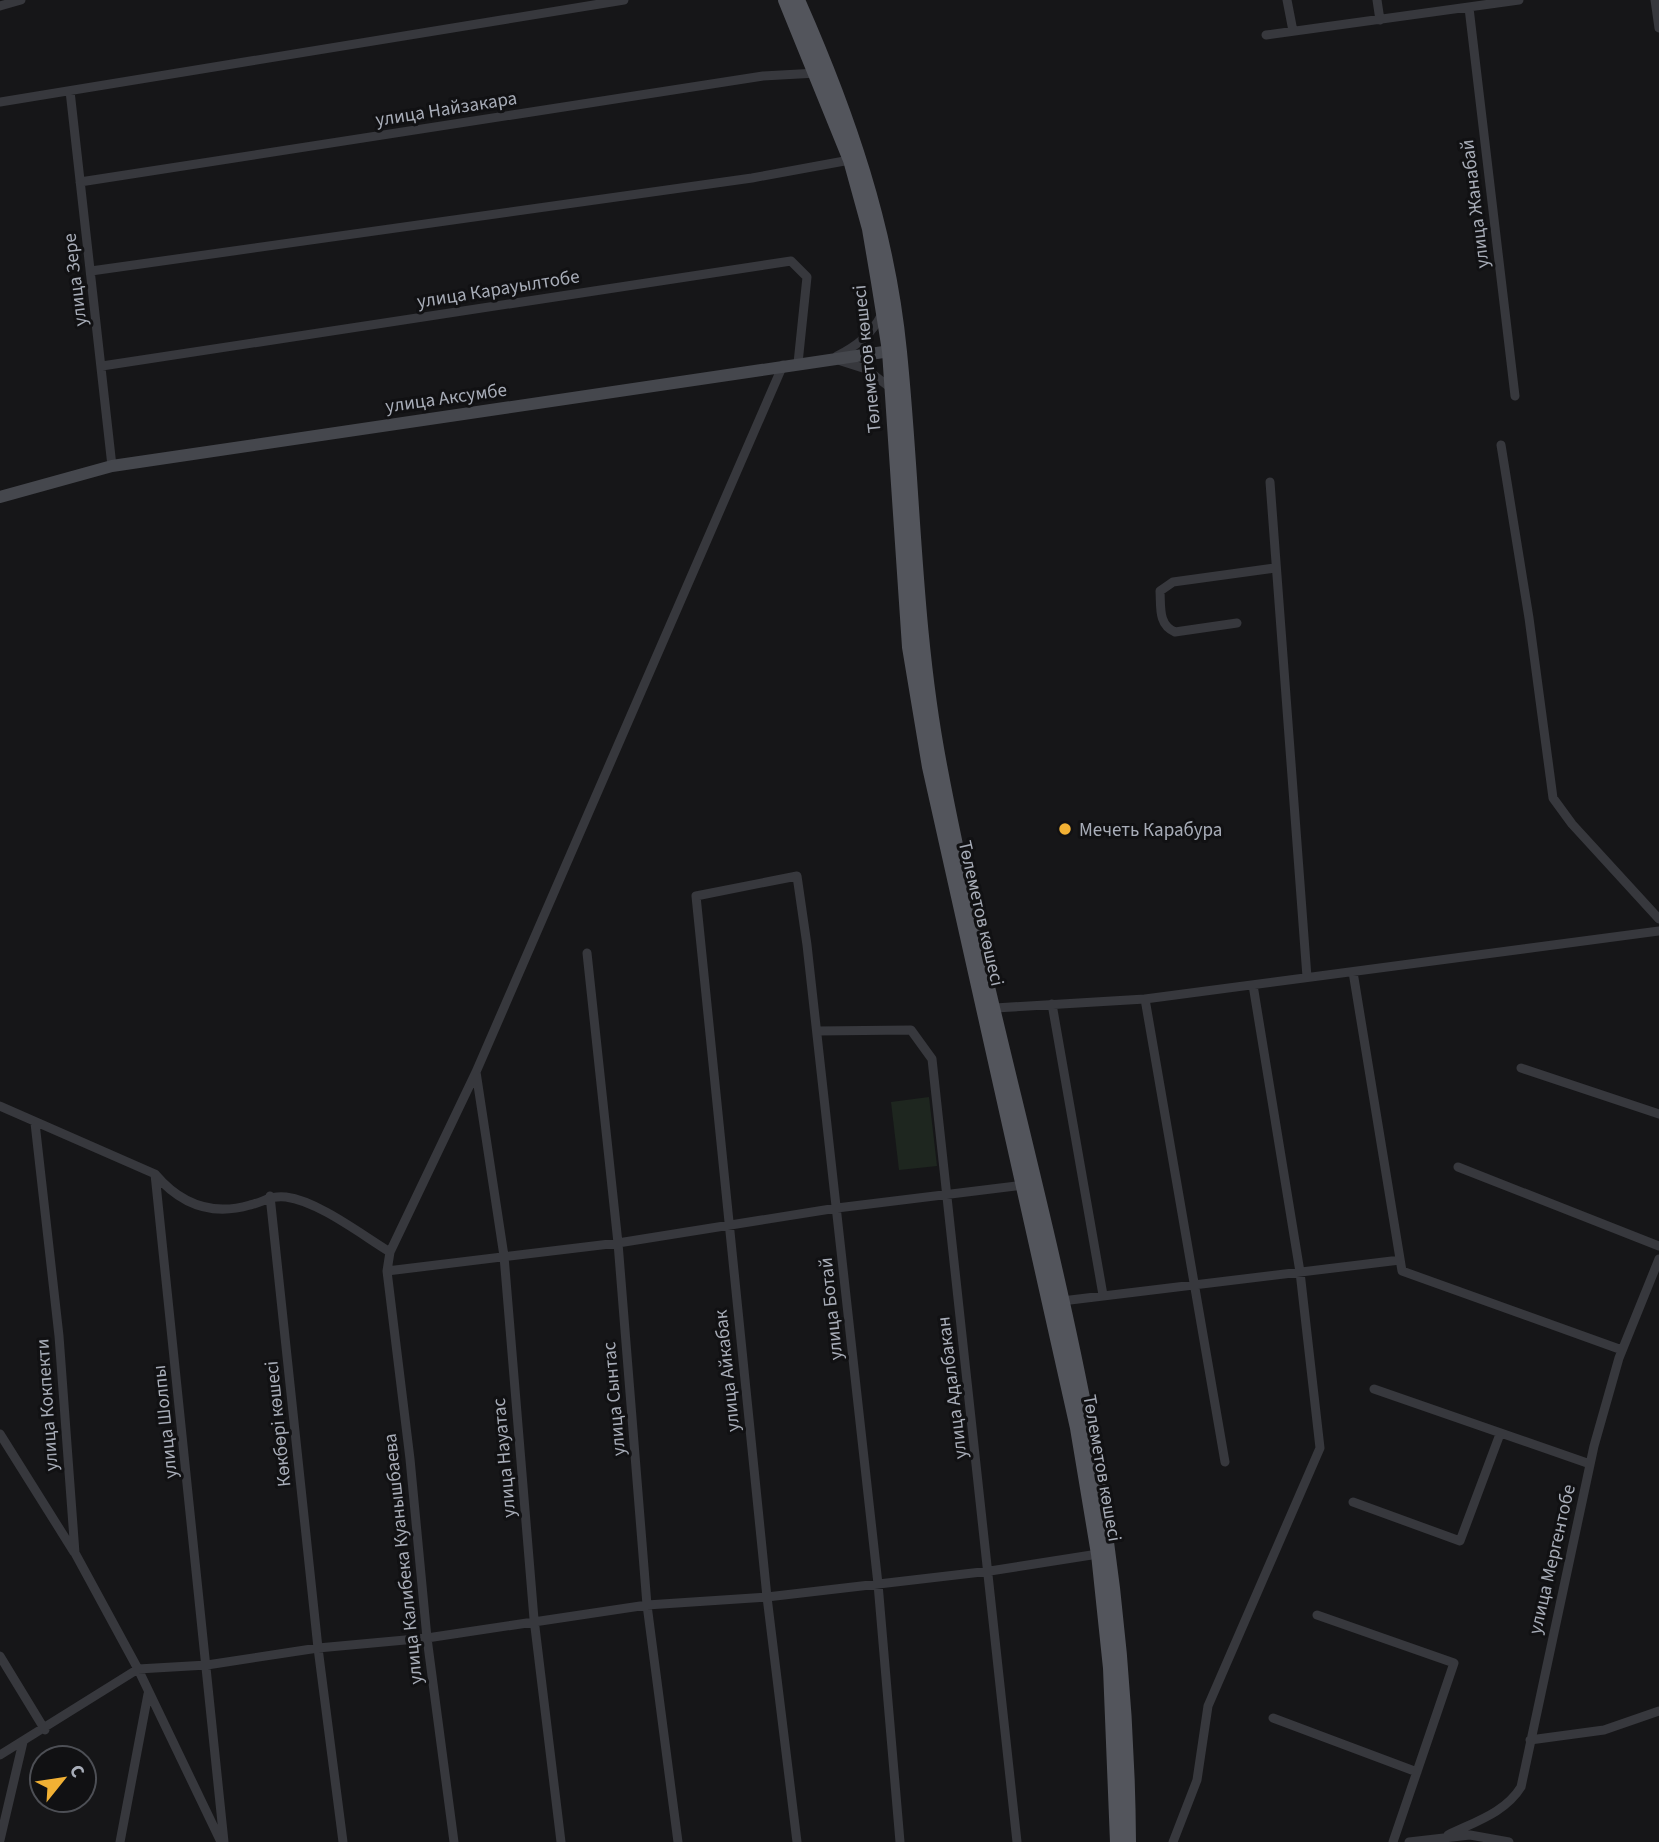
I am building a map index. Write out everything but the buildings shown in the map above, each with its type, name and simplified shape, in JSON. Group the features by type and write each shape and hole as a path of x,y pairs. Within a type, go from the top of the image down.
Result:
{"main road":[{"name":"Төлеметов көшесі","path":"785,0 817,73 850,160 869,229 883,312 894,350 892,389 909,647 929,767 1024,1185 1062,1301 1088,1426 1109,1555 1127,1757 1129,1842"},
{"name":"Төлеметов көшесі","path":"798,0 828,69 861,159 879,226 894,350 914,567 939,764 995,1008 1045,1254 1098,1554 1110,1668 1117,1842"},
{"name":"улица Аксумбе","path":"0,496 112,466 894,350"}],"street":[{"path":"0,6 21,0"},
{"path":"0,101 624,0"},
{"path":"1287,0 1293,31"},
{"path":"1377,0 1380,20"},
{"path":"1266,35 1519,0"},
{"path":"1655,0 1659,28"},
{"name":"улица Жанабай","path":"1474,5 1515,396"},
{"name":"улица Найзакара","path":"80,182 764,76 817,73"},
{"name":"улица Зере","path":"69,91 112,466"},
{"path":"91,271 752,178 850,160"},
{"name":"улица Карауылтобе","path":"102,366 791,261 807,277 798,363"},
{"path":"833,359 863,341 873,331 883,312"},
{"path":"833,359 866,369 892,389"},
{"name":"улица Калибека Куанышбаева","path":"454,1842 427,1638 410,1459 387,1271 390,1252 476,1072 783,365"},
{"path":"1501,445 1529,618 1553,798 1572,824 1659,919"},
{"path":"1270,482 1307,977"},
{"path":"1237,623 1175,632 1167,629 1162,620 1160,591 1173,582 1275,568"},
{"name":"улица Ботай","path":"695,896 797,876 817,1031 878,1584 900,1842"},
{"name":"улица Айкабак","path":"695,896 767,1597 797,1842"},
{"path":"995,1008 1145,999 1659,931"},
{"name":"улица Сынтас","path":"587,953 618,1243 647,1605 678,1842"},
{"path":"1353,972 1402,1271 1622,1350"},
{"path":"1173,1842 1197,1780 1208,1706 1320,1448 1300,1272 1253,985"},
{"path":"1145,999 1225,1462"},
{"path":"1052,1004 1103,1295"},
{"name":"улица Адалбакан","path":"817,1031 911,1030 932,1059 990,1571 1017,1842"},
{"path":"1521,1068 1659,1114"},
{"name":"улица Науатас","path":"476,1072 504,1256 534,1619 561,1842"},
{"path":"0,1105 35,1124 155,1174 165,1186 212,1211 228,1212 270,1196 289,1197 340,1221 390,1252"},
{"name":"улица Кокпекти","path":"35,1124 59,1336 75,1553 138,1669 223,1842"},
{"path":"1458,1167 1659,1246"},
{"name":"улица Шолпы","path":"155,1174 223,1842"},
{"path":"387,1271 618,1243 837,1209 1024,1185"},
{"name":"Көкбөрі көшесі","path":"270,1196 318,1648 342,1842"},
{"name":"улица Мергентобе","path":"1448,1835 1513,1800 1521,1787 1590,1464 1622,1350 1659,1259"},
{"path":"1062,1301 1400,1260"},
{"path":"1374,1389 1590,1464"},
{"path":"0,1434 75,1553"},
{"path":"1353,1502 1460,1541 1500,1434"},
{"path":"0,1755 45,1730 138,1669 207,1665 318,1648 427,1638 534,1619 647,1605 767,1597 990,1571 1098,1554"},
{"path":"1317,1615 1454,1663 1393,1842"},
{"path":"0,1656 45,1730"},
{"path":"120,1842 148,1694"},
{"path":"1530,1740 1604,1730 1659,1711"},
{"path":"1273,1718 1417,1772"},
{"path":"0,1840 23,1742"},
{"path":"1409,1842 1448,1835 1470,1835 1508,1842"}],"shaded area":[{"path":"929,1097 937,1166 899,1170 891,1102"}],"place":[{"name":"Мечеть Карабура","path":"1065,829"}]}
